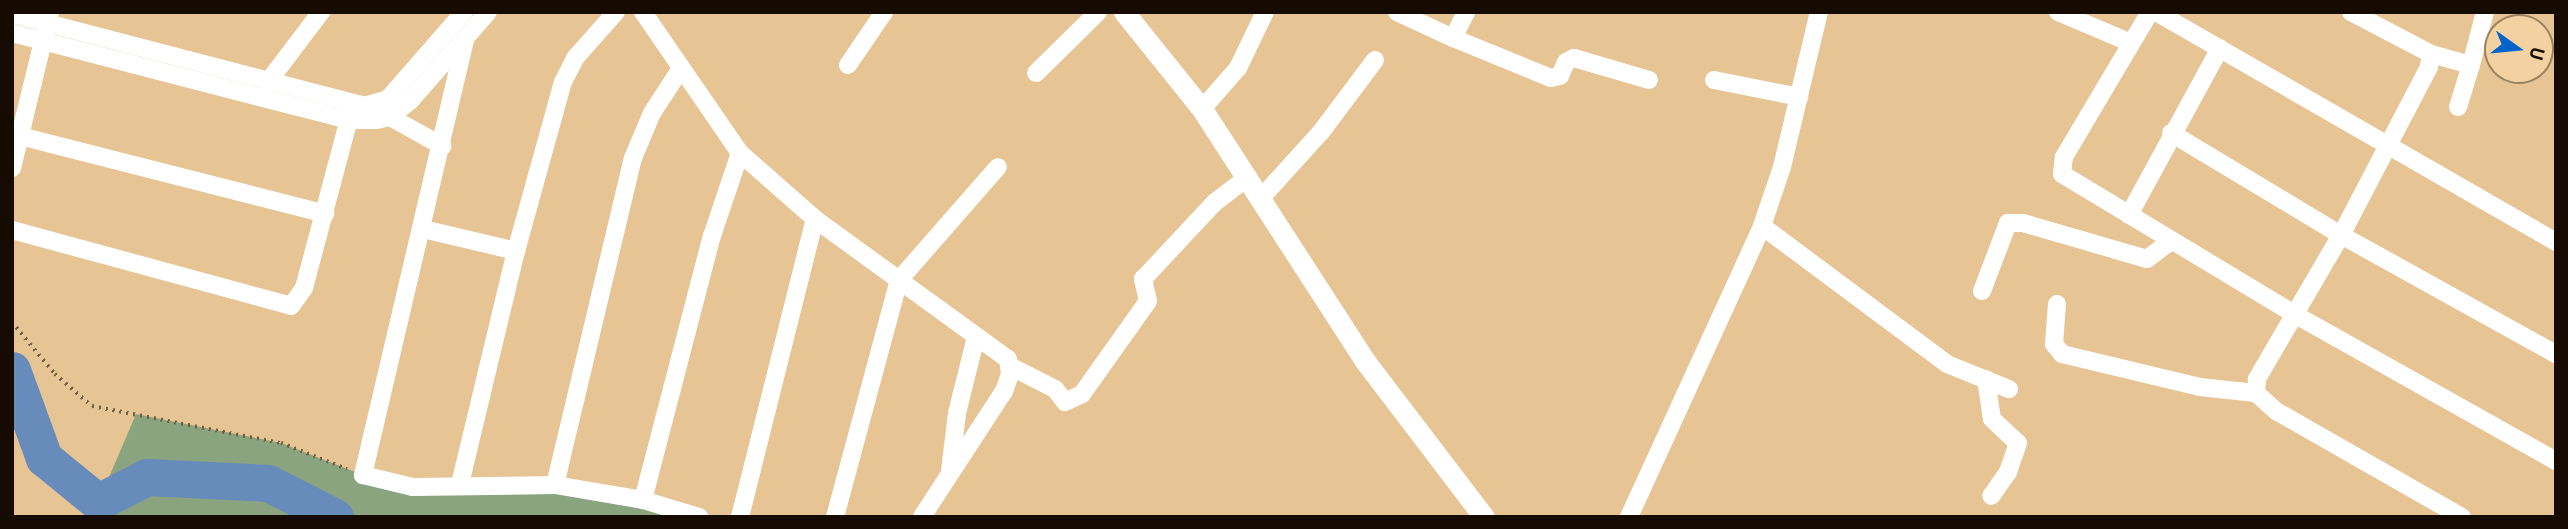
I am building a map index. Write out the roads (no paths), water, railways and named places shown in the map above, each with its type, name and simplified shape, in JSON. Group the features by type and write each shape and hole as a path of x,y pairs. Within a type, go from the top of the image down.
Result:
{"street":[{"path":"268,82 321,12"},
{"path":"12,33 47,26 268,82 350,112 388,99 464,12"},
{"path":"390,117 465,40 488,12"},
{"path":"460,484 516,251 569,69 616,12"},
{"path":"643,12 680,71 740,153 815,219 1002,354 1010,366 1055,389 1065,402 1082,394 1148,302 1143,279 1214,202 1248,177"},
{"path":"848,65 884,12"},
{"path":"1036,74 1098,12"},
{"path":"1124,12 1202,109 1262,197 1365,361 1484,517"},
{"path":"1202,109 1238,68 1265,12"},
{"path":"1397,12 1550,78 1560,76 1566,62 1574,58 1649,80"},
{"path":"1453,38 1466,12"},
{"path":"1629,517 1762,226 1800,97 1819,12"},
{"path":"2058,12 2129,42"},
{"path":"2150,12 2129,42 2060,166 2062,174 2294,314 2556,461"},
{"path":"2156,12 2390,143 2556,242"},
{"path":"2458,107 2485,12"},
{"path":"12,14 350,112 390,117 442,146"},
{"path":"2359,14 2431,54 2472,65"},
{"path":"12,168 47,26"},
{"path":"465,40 424,229 363,475 413,487 460,484 555,485 643,500 699,517"},
{"path":"2129,215 2171,133 2220,48"},
{"path":"2256,394 2258,379 2341,235 2423,82 2431,54"},
{"path":"1262,197 1321,132 1375,60"},
{"path":"555,485 633,158 652,113 680,71"},
{"path":"1714,79 1800,97"},
{"path":"12,230 291,306 301,297 350,112"},
{"path":"2171,133 2341,235 2556,354"},
{"path":"20,136 325,214"},
{"path":"643,500 712,236 740,153"},
{"path":"835,517 899,280 998,167"},
{"path":"740,517 815,219"},
{"path":"1982,291 2008,223 2023,223 2147,259 2171,241"},
{"path":"1762,226 1947,364 2009,390"},
{"path":"424,229 516,251"},
{"path":"2057,304 2054,344 2062,354 2200,387 2256,394 2276,411 2462,517"},
{"path":"950,475 957,413 976,337"},
{"path":"922,517 1004,391 1010,366"},
{"path":"1986,379 1992,419 2018,443 2008,472 1991,496"}],"waterway":[{"path":"12,370 44,458 98,502 147,477 268,483 335,517"}]}
